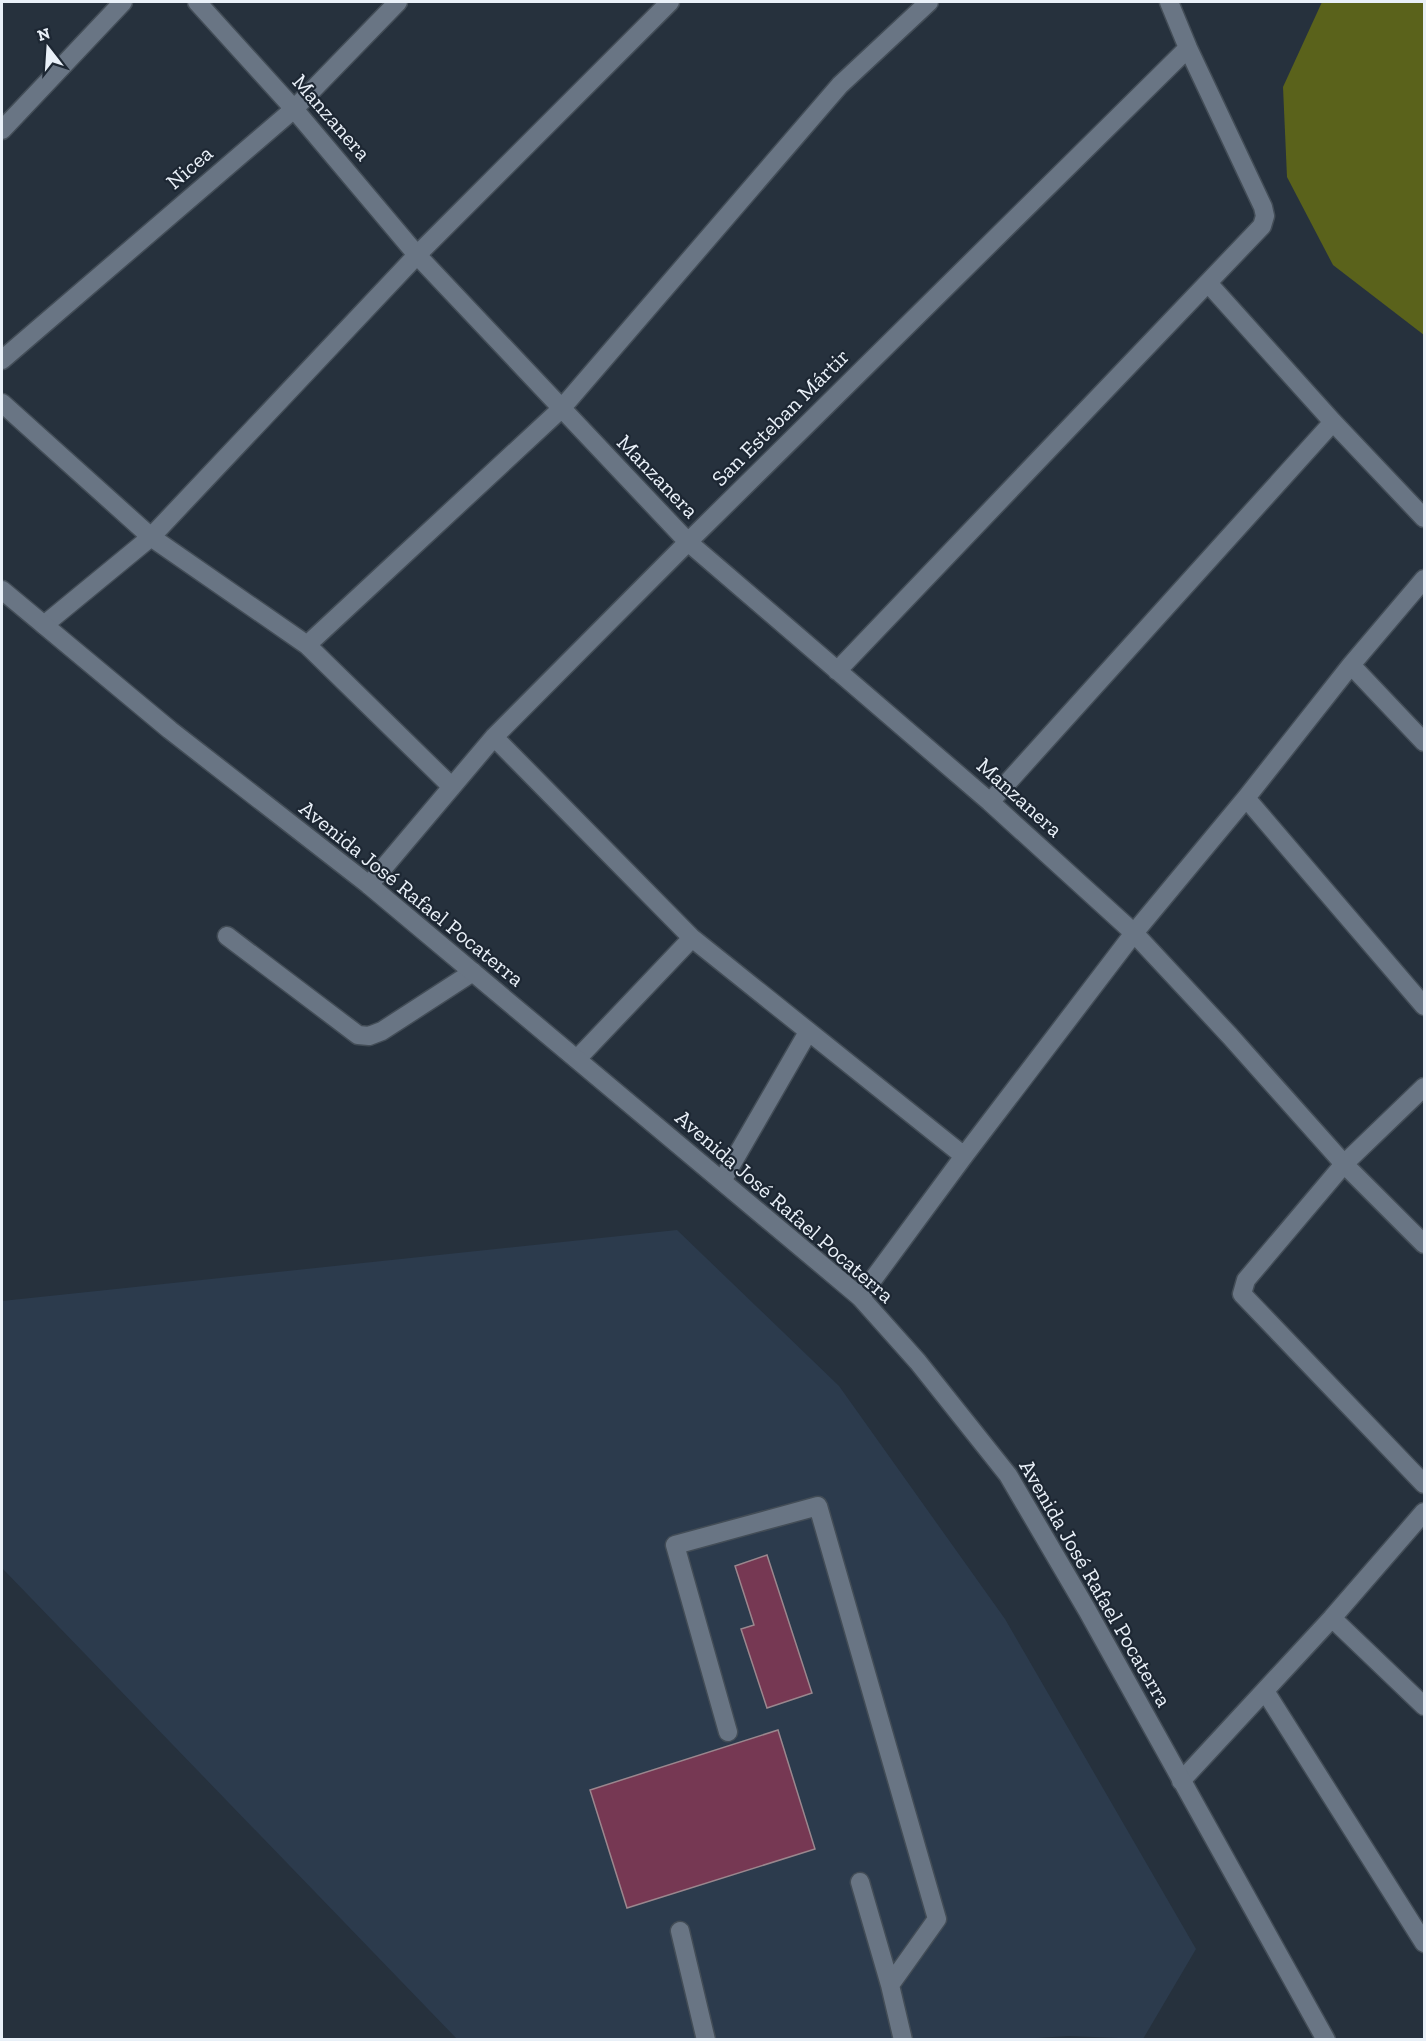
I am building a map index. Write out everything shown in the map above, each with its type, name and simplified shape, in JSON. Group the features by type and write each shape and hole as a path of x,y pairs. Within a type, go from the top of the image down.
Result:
{"street":[{"path":"2,130 123,2"},
{"name":"Manzanera","path":"197,2 294,109 417,255 688,542 990,802 1134,933 1344,1164 1425,1244"},
{"name":"Nicea","path":"2,360 294,109 398,2"},
{"path":"44,625 151,537 417,255 670,2"},
{"path":"307,645 561,409 840,85 929,2"},
{"path":"837,671 1262,226 1265,216 1263,207 1188,48 1169,2"},
{"name":"San Esteban Mártir","path":"369,885 494,737 1188,48"},
{"path":"1208,283 1333,422 1425,518"},
{"path":"2,403 151,537 307,645 452,787"},
{"path":"990,802 1333,422"},
{"path":"860,1297 1134,933 1246,798 1351,665 1425,579"},
{"name":"Avenida José Rafael Pocaterra","path":"2,590 170,730 369,885 860,1297 918,1362 1008,1475 1087,1610 1326,2040"},
{"path":"1351,665 1425,742"},
{"path":"494,737 692,938 964,1156"},
{"path":"1246,798 1425,1006"},
{"path":"227,936 358,1035 369,1036 382,1031 473,972"},
{"path":"577,1059 692,938"},
{"path":"722,1181 808,1032"},
{"path":"1425,1087 1344,1164 1246,1280 1242,1294 1425,1484"},
{"path":"728,1732 675,1545 818,1506 937,1919 890,1985"},
{"path":"1181,1781 1332,1618 1425,1512"},
{"path":"1332,1618 1425,1706"},
{"path":"1265,1691 1425,1943"},
{"path":"860,1882 890,1985 903,2040"},
{"path":"680,1930 706,2040"}],"shaded area":[{"path":"677,1230 839,1386 1005,1619 1196,1949 1143,2039 1069,2036 1002,2040 457,2039 2,1568 2,1301"}],"green space":[{"path":"1322,2 1424,2 1424,335 1333,265 1287,177 1283,87"}],"building":[{"path":"767,1555 812,1693 767,1708 741,1629 754,1625 735,1566"},
{"path":"778,1730 815,1849 627,1908 590,1790"}]}
